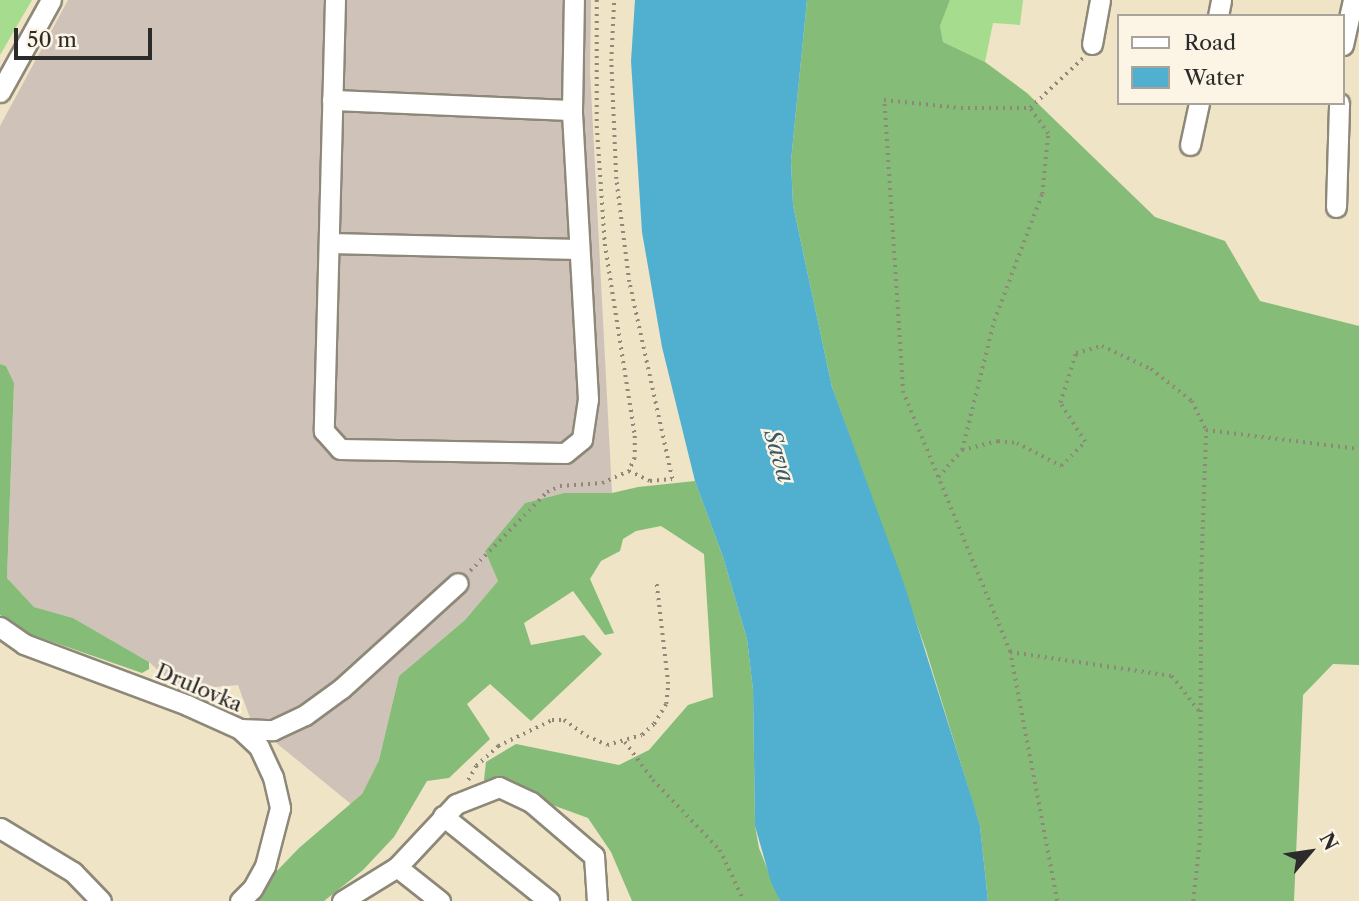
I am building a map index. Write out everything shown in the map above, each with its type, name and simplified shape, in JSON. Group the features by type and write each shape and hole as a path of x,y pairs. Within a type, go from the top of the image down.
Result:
{"street":[{"path":"0,92 51,0"},
{"path":"335,0 324,431 340,449 565,453 582,439 588,398 572,110 574,0"},
{"path":"1092,44 1100,0"},
{"path":"1345,36 1353,0"},
{"path":"332,100 572,110"},
{"path":"1190,145 1199,105"},
{"path":"1336,206 1339,105"},
{"path":"329,243 579,249"},
{"path":"240,729 273,730 304,715 342,688 458,583"},
{"name":"Drulovka","path":"0,627 24,643 187,705 240,729 259,747 273,777 280,808 265,866 252,890 240,901"},
{"path":"342,901 397,867 449,810 499,787 531,802 594,856 597,901"},
{"path":"449,810 549,901"},
{"path":"0,828 73,872 101,901"},
{"path":"397,867 440,901"}],"path":[{"path":"458,583 547,492 560,486 602,483 629,471 635,458 635,436 605,244 597,127 597,0"},
{"path":"614,0 611,61 616,179 629,282 671,479 650,481 629,471"},
{"path":"1057,901 1010,652 903,393 884,100 961,108 1030,108 1080,62 1092,44"},
{"path":"938,478 961,450 994,321 1042,194 1048,134 1030,108"},
{"path":"961,450 998,441 1017,443 1061,466 1085,442 1060,403 1076,353 1102,346 1151,369 1192,401 1206,430 1200,571 1200,838 1193,901"},
{"path":"1206,430 1359,449"},
{"path":"449,810 476,766 498,746 552,720 564,720 587,736 607,745 642,735 654,724 666,704 668,684 656,581"},
{"path":"1010,652 1172,676 1200,713"},
{"path":"625,742 653,780 720,850 744,901"}],"shaded area":[{"path":"68,0 591,0 590,71 612,493 564,493 525,503 485,551 498,581 465,620 399,676 379,760 362,794 351,804 252,723 238,685 180,690 149,662 73,618 34,607 7,578 14,383 6,366 0,364 0,126"}],"green space":[{"path":"0,0 32,0 0,55"},
{"path":"807,0 950,0 940,26 943,42 985,62 1027,93 1155,217 1225,241 1260,301 1359,326 1359,665 1333,664 1303,695 1294,901 988,901 980,826 926,650 832,387 793,205 791,161"},
{"path":"950,0 1023,0 1020,25 993,23 985,62 943,42 940,26"},
{"path":"0,364 6,366 14,383 7,578 34,607 73,618 149,662 149,669 142,673 27,633 0,615"},
{"path":"695,481 723,557 747,639 753,690 755,826 759,848 780,901 632,901 611,852 588,818 484,780 486,762 516,744 619,765 649,750 688,705 713,697 704,554 661,526 636,531 623,539 620,551 601,561 590,579 614,633 605,635 573,591 524,623 531,645 584,635 602,654 531,721 490,684 467,704 490,739 449,778 427,781 394,837 363,870 324,901 248,901 299,848 362,794 379,760 399,676 465,620 498,581 485,551 525,503 564,493 612,493 638,487"}],"water":[{"name":"Sava","path":"635,0 807,0 791,161 793,205 832,387 904,584 980,826 988,901 780,901 771,882 755,826 753,690 747,639 723,557 695,481 662,347 642,232 631,61"}]}
